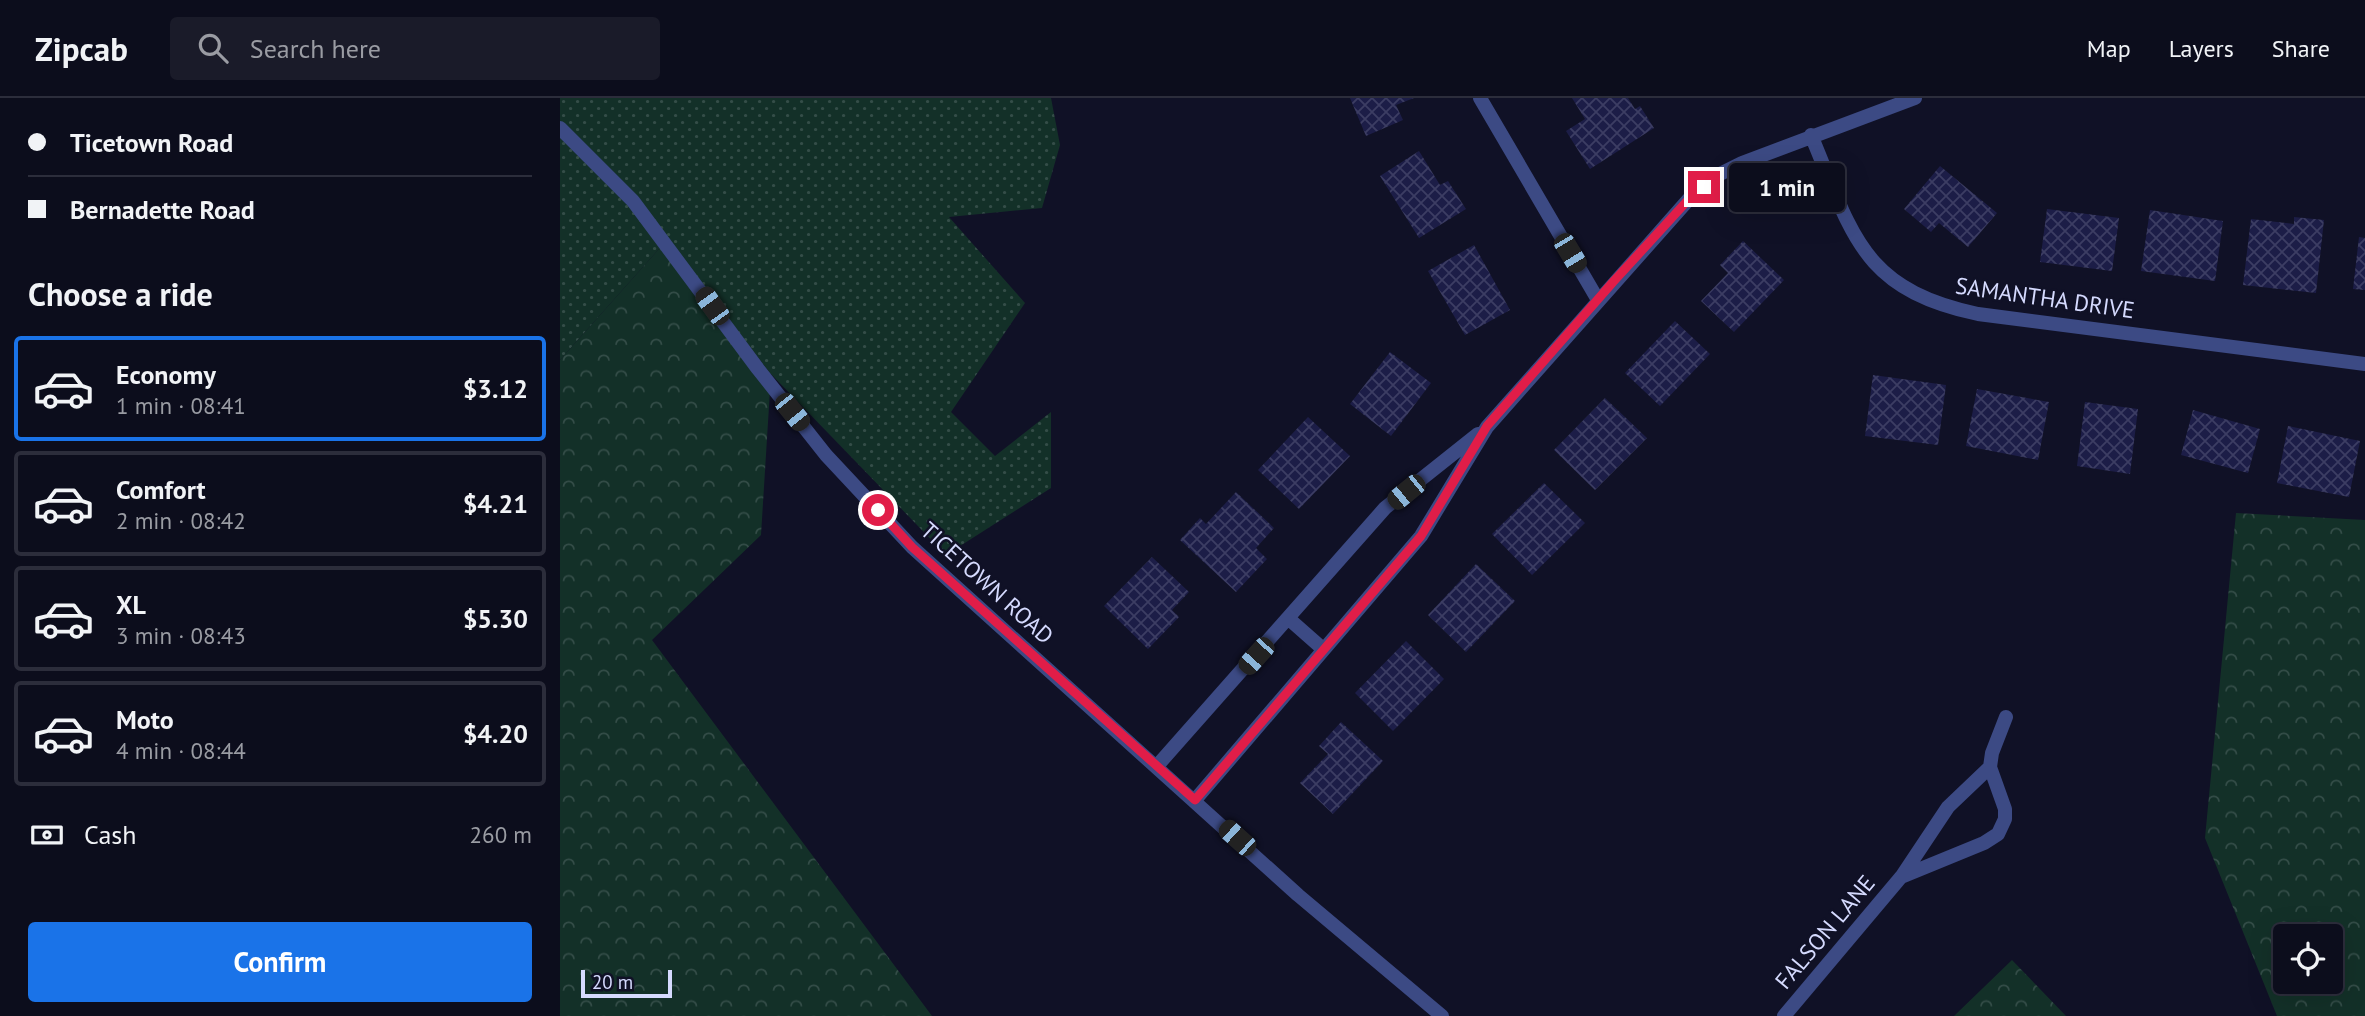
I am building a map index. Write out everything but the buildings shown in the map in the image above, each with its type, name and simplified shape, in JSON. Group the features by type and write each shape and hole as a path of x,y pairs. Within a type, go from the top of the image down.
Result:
{"street":[{"path":"1480,98 1598,300"},
{"path":"1157,766 1385,508 1487,426 1689,199 1718,175 1811,135 1914,98"},
{"name":"TICETOWN ROAD","path":"560,128 633,201 758,369 826,455 912,547 1298,895 1442,1016"},
{"name":"SAMANTHA DRIVE","path":"1811,135 1849,224 1867,255 1905,290 1942,306 1978,314 2365,364"},
{"path":"1195,800 1421,536 1487,426"},
{"path":"1289,619 1323,649"},
{"path":"1990,767 1992,753 2006,718"},
{"name":"FALSON LANE","path":"1784,1016 1901,877 1948,807 1990,767 2005,809 2005,820 1998,834 1984,843 1901,877"}],"green space":[{"path":"560,98 1051,98 1060,145 1042,208 949,217 1025,303 951,412 995,456 1051,412 1051,488 946,555 771,374 667,240 560,360"},
{"path":"667,240 771,374 761,535 652,640 932,1016 560,1016 560,360"},
{"path":"2236,513 2365,520 2365,1016 2277,1016 2205,838"},
{"path":"2012,960 2066,1016 1954,1016"}],"route":[{"path":"878,510 912,547 1195,800 1421,536 1487,426 1613,282 1689,199 1704,187"}]}
